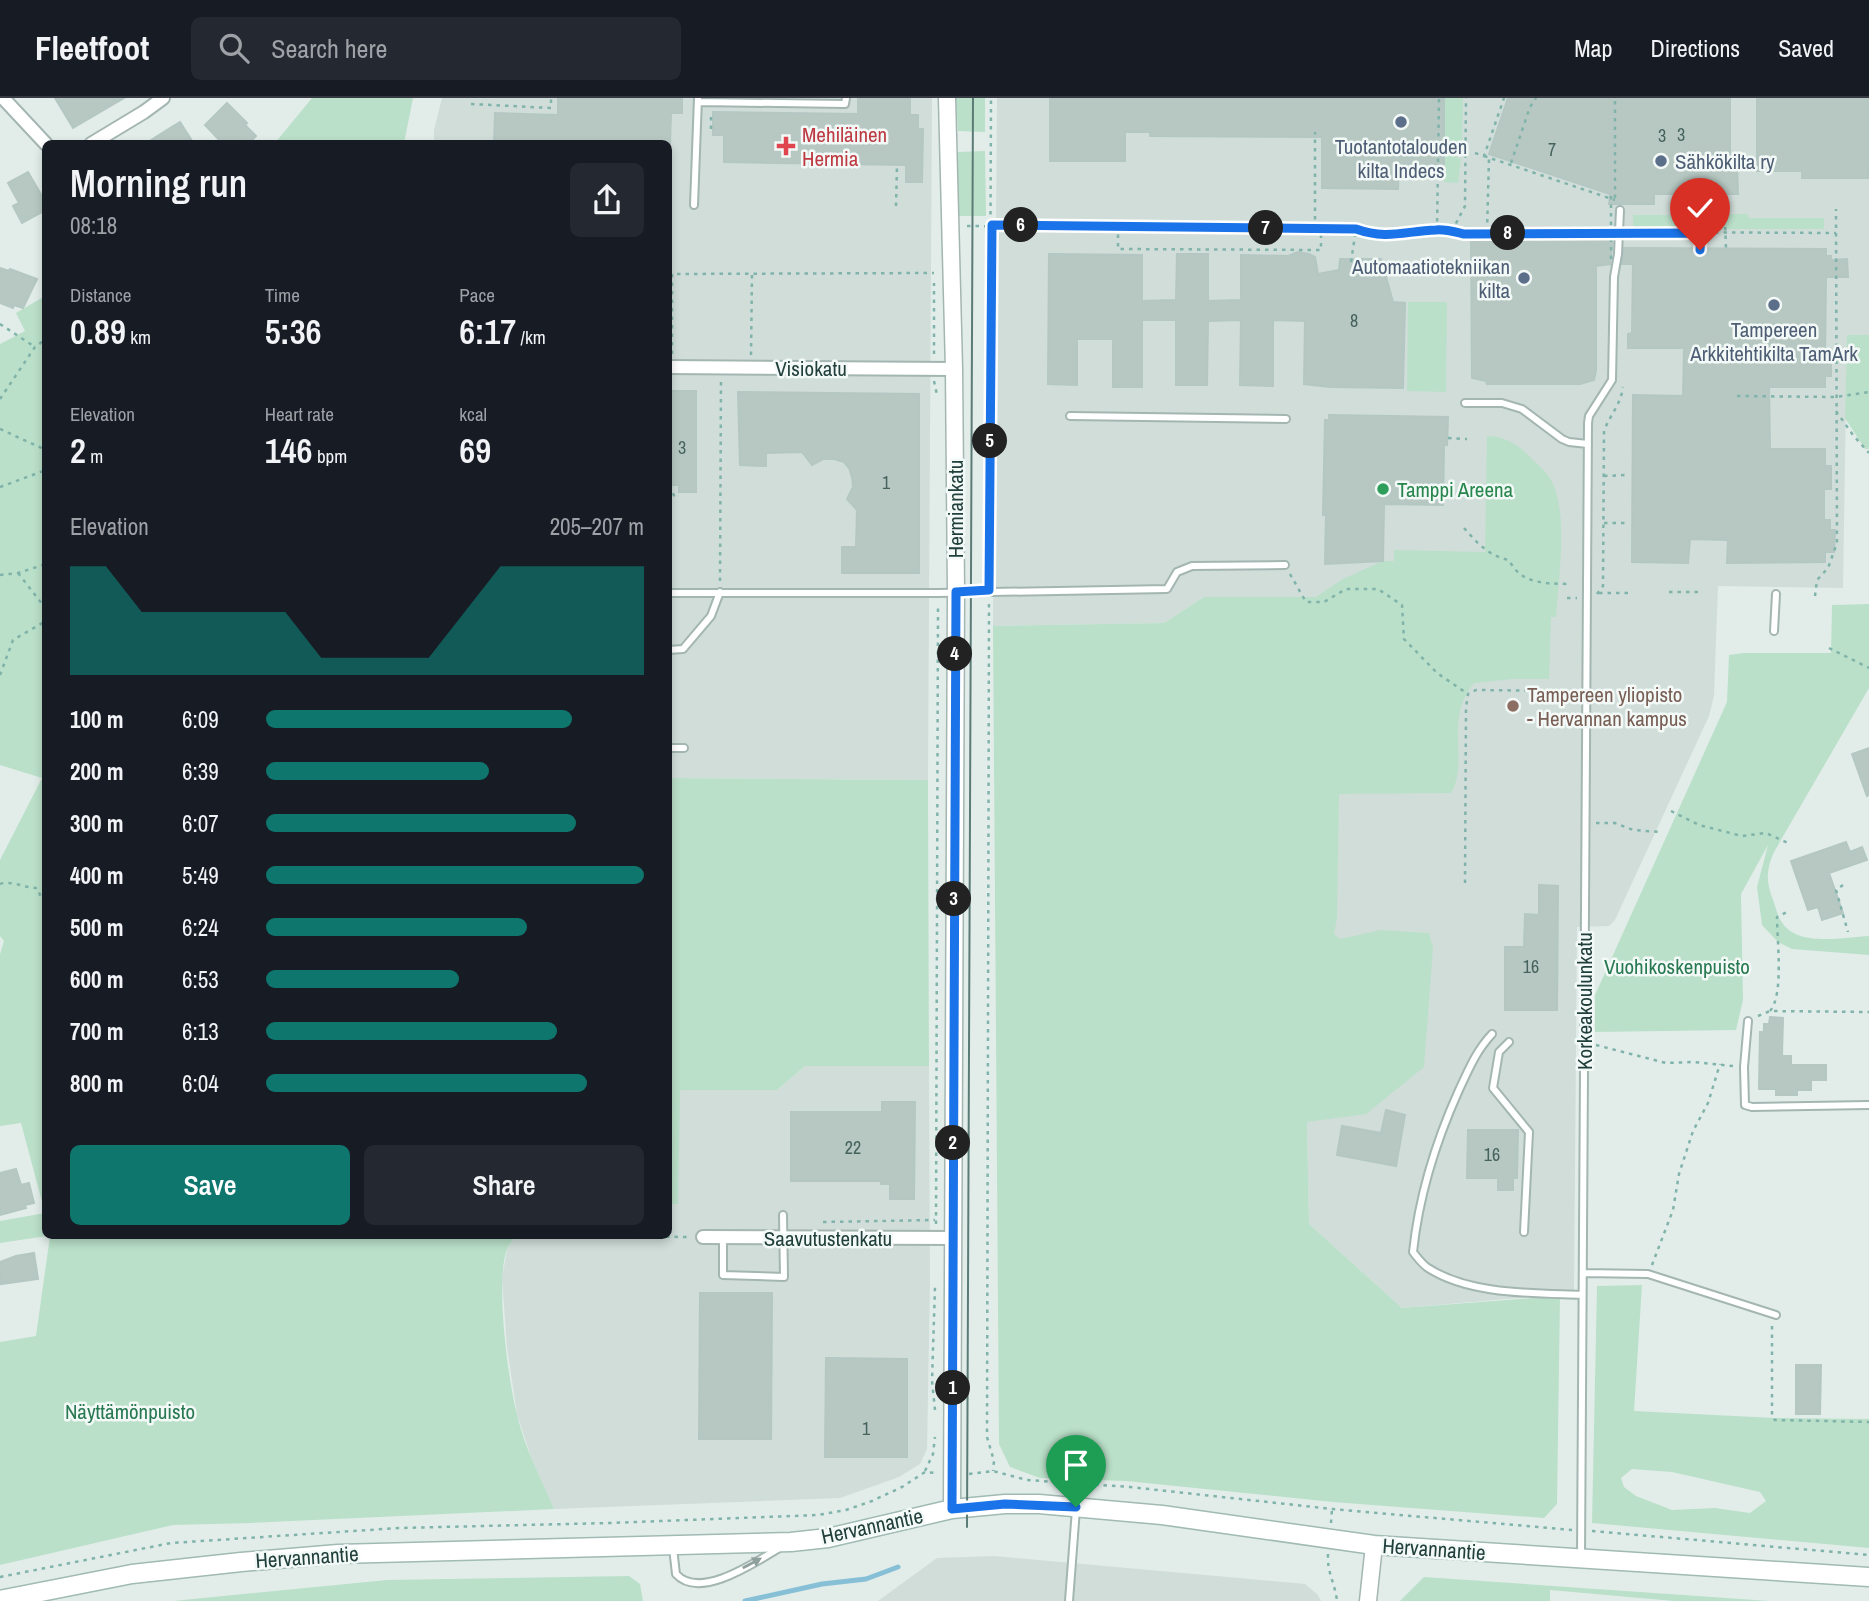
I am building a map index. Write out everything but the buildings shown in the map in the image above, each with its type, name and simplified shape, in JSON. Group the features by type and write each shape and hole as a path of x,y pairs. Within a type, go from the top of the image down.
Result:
{"main road":[{"name":"Hervannantie","path":"0,1600 132,1574 338,1554 791,1542 828,1538 952,1509 1005,1504 1162,1515 1374,1545 1869,1577"}],"street":[{"path":"3,98 42,140"},
{"path":"98,140 163,98"},
{"name":"Hermiankatu","path":"947,98 956,592 944,1238 952,1509"},
{"name":"Visiokatu","path":"672,361 721,368 954,369"},
{"name":"Saavutustenkatu","path":"703,1237 944,1238"},
{"path":"1368,1601 1374,1545"}],"lane":[{"path":"694,205 698,100 711,103 845,104 846,98"},
{"name":"Korkeakoulunkatu","path":"1581,1559 1588,444 1589,416 1612,380 1614,277 1620,210"},
{"path":"1465,403 1502,404 1522,409 1562,439 1588,444"},
{"path":"1070,416 1286,419"},
{"path":"672,593 938,593 989,590 1167,589 1177,572 1192,566 1285,565"},
{"path":"672,650 683,649 711,616 720,592"},
{"path":"1774,631 1776,594"},
{"path":"672,748 684,748"},
{"path":"1748,1021 1744,1067 1745,1105 1869,1105"},
{"path":"1492,1034 1478,1049 1440,1133 1416,1219 1413,1252 1427,1267 1458,1281 1503,1292 1582,1295"},
{"path":"1509,1042 1499,1052 1493,1088 1529,1132 1524,1232"},
{"path":"723,1237 723,1276 784,1276 782,1215"},
{"path":"1583,1273 1648,1274 1774,1314"},
{"path":"1069,1601 1076,1507"},
{"path":"672,1546 676,1574 687,1582 702,1584 734,1573 791,1542"}],"path":[{"path":"471,104 551,108 551,98"},
{"path":"991,98 986,1437 994,1461 993,1471"},
{"path":"1437,230 1438,98"},
{"path":"1452,231 1465,206 1466,98"},
{"path":"1484,156 1504,98"},
{"path":"1510,164 1530,107 1536,98"},
{"path":"949,225 1356,229 1373,235 1398,236 1437,230 1464,234 1615,233 1615,98"},
{"path":"711,103 711,129"},
{"path":"1315,132 1315,228"},
{"path":"1475,153 1568,182 1615,200"},
{"path":"1487,233 1489,158"},
{"path":"1404,164 1404,176 1408,176 1408,167 1438,167"},
{"path":"896,206 897,165"},
{"path":"1724,193 1726,249"},
{"path":"1611,195 1611,259"},
{"path":"1815,596 1816,580 1828,568 1837,543 1836,209"},
{"path":"1118,226 1118,249 1321,250 1321,229"},
{"path":"1351,262 1356,229"},
{"path":"1619,233 1836,233"},
{"path":"1700,250 1701,233"},
{"path":"934,262 934,384 939,401"},
{"path":"672,274 934,273"},
{"path":"751,356 752,274"},
{"path":"0,324 35,347"},
{"path":"0,399 35,347 42,342"},
{"path":"720,592 721,368"},
{"path":"1599,593 1603,586 1604,431 1619,404 1623,384"},
{"path":"1737,397 1836,397 1869,392"},
{"path":"1836,411 1869,453"},
{"path":"0,436 1,430 42,448"},
{"path":"1448,438 1467,439"},
{"path":"0,487 42,471"},
{"path":"1604,476 1627,475"},
{"path":"672,491 676,501"},
{"path":"1604,523 1626,523"},
{"path":"1464,528 1479,546 1497,558 1509,560 1526,579 1538,583 1567,584"},
{"path":"0,575 18,573 42,565"},
{"path":"1285,565 1306,602 1324,602 1346,589 1378,589 1402,605 1404,639 1437,673 1468,694"},
{"path":"18,573 42,604"},
{"path":"1669,592 1702,592"},
{"path":"938,593 935,1220 944,1238"},
{"path":"1567,598 1587,598 1599,593 1632,593"},
{"path":"0,675 13,640 42,623"},
{"path":"1829,648 1869,668"},
{"path":"1468,694 1476,690 1565,691"},
{"path":"1465,883 1468,694"},
{"path":"1671,811 1699,825 1742,836 1766,833 1788,843"},
{"path":"1587,816 1597,823 1615,823 1633,830 1661,832"},
{"path":"0,884 6,882 25,888 37,888 42,897"},
{"path":"1843,885 1836,891 1848,932"},
{"path":"1787,912 1777,918 1778,993 1775,1005 1770,1011 1869,1012"},
{"path":"1584,1042 1666,1063 1744,1067"},
{"path":"1648,1274 1673,1210 1679,1174 1693,1131 1708,1102 1720,1064"},
{"path":"824,1222 935,1220"},
{"path":"672,1237 703,1237"},
{"path":"936,1283 932,1332 932,1389 937,1420"},
{"path":"1774,1314 1772,1417 1775,1420 1869,1422"},
{"path":"925,1472 933,1454 936,1431"}],"shaded area":[{"path":"442,98 932,98 928,780 672,778 672,140 434,140"},
{"name":"Tampereen yliopisto - Hervannan kampus","path":"997,98 1869,98 1869,335 1847,335 1843,588 1718,586 1714,696 1709,716 1615,920 1609,926 1577,927 1574,1293 1402,1308 1309,1224 1307,1121 1204,597 1164,623 993,626"},
{"path":"805,1066 929,1066 930,1283 927,1449 920,1464 899,1477 840,1498 554,1509 532,1460 517,1414 507,1347 502,1279 507,1249 514,1239 672,1239 672,1204 678,1203 679,1090 777,1090"},
{"path":"994,1556 1305,1584 1321,1601 878,1601 937,1558"}],"green space":[{"path":"312,98 413,98 405,140 277,140"},
{"path":"956,98 985,98 985,132 958,131"},
{"path":"1445,98 1463,98 1460,148 1445,148"},
{"path":"985,151 986,216 958,216 958,152"},
{"path":"1449,153 1461,159 1458,183 1444,182 1445,155"},
{"path":"1707,214 1748,214 1749,218 1824,218 1824,229 1707,229"},
{"path":"1633,215 1692,215 1692,229 1633,229"},
{"path":"42,298 42,778 0,765 0,344 25,331 16,313"},
{"path":"1408,302 1447,302 1446,392 1407,391"},
{"path":"1847,335 1869,335 1869,449 1865,449 1845,418"},
{"path":"1487,436 1505,439 1521,449 1545,472 1555,490 1561,525 1561,545 1556,617 1551,617 1549,679 1474,683 1460,711 1458,768 1451,793 1339,794 1337,918 1334,934 1340,939 1381,930 1429,933 1433,948 1424,1067 1366,1114 1307,1122 1309,1224 1402,1308 1560,1296 1557,1504 1544,1518 1333,1502 1126,1481 1040,1478 1010,1467 999,1444 993,626 1164,623 1204,597 1316,597 1343,579 1383,561 1394,561 1394,550 1485,552"},
{"name":"Vuohikoskenpuisto","path":"1869,604 1869,688 1774,852 1768,876 1778,916 1788,929 1809,938 1869,936 1869,955 1792,949 1778,942 1762,925 1757,887 1768,845 1741,894 1743,1000 1736,1030 1595,1032 1595,995 1727,702 1729,655 1831,653 1832,605"},
{"path":"42,778 42,1202 21,1123 0,1126 0,954 4,941 0,936 0,860"},
{"path":"672,778 928,780 929,1066 805,1066 777,1090 680,1090 678,1204 672,1204"},
{"path":"42,1214 42,1237 0,1243 0,1221"},
{"name":"Näyttämönpuisto","path":"50,1239 514,1239 507,1249 502,1283 513,1398 528,1450 554,1509 173,1525 0,1565 0,1342 36,1336"},
{"path":"1642,1285 1634,1411 1775,1418 1869,1419 1869,1548 1592,1523 1597,1286","holes":["1632,1469 1672,1472 1760,1492 1766,1501 1750,1513 1715,1508 1672,1510 1636,1496 1624,1487 1621,1478"]},
{"path":"629,1576 640,1584 643,1601 173,1601 387,1580"},
{"path":"1424,1577 1770,1601 1674,1601 1550,1590 1550,1601 1400,1601"}],"waterway":[{"path":"745,1601 822,1584 866,1579 898,1567"}],"tram line":[{"path":"967,1527 973,98"}],"place":[{"name":"Tuotantotalouden kilta Indecs","path":"1401,122"},
{"name":"Mehiläinen Hermia","path":"786,146"},
{"name":"Sähkökilta ry","path":"1661,161"},
{"name":"Automaatiotekniikan kilta","path":"1524,278"},
{"name":"Tampereen Arkkitehtikilta TamArk","path":"1774,305"},
{"name":"Tamppi Areena","path":"1383,489"},
{"name":"Tampereen yliopisto - Hervannan kampus","path":"1513,706"}],"route":[{"path":"1076,1507 1005,1504 952,1509 956,592 989,590 992,225 1356,229 1373,235 1398,236 1437,230 1464,234 1701,233 1700,250"}]}
